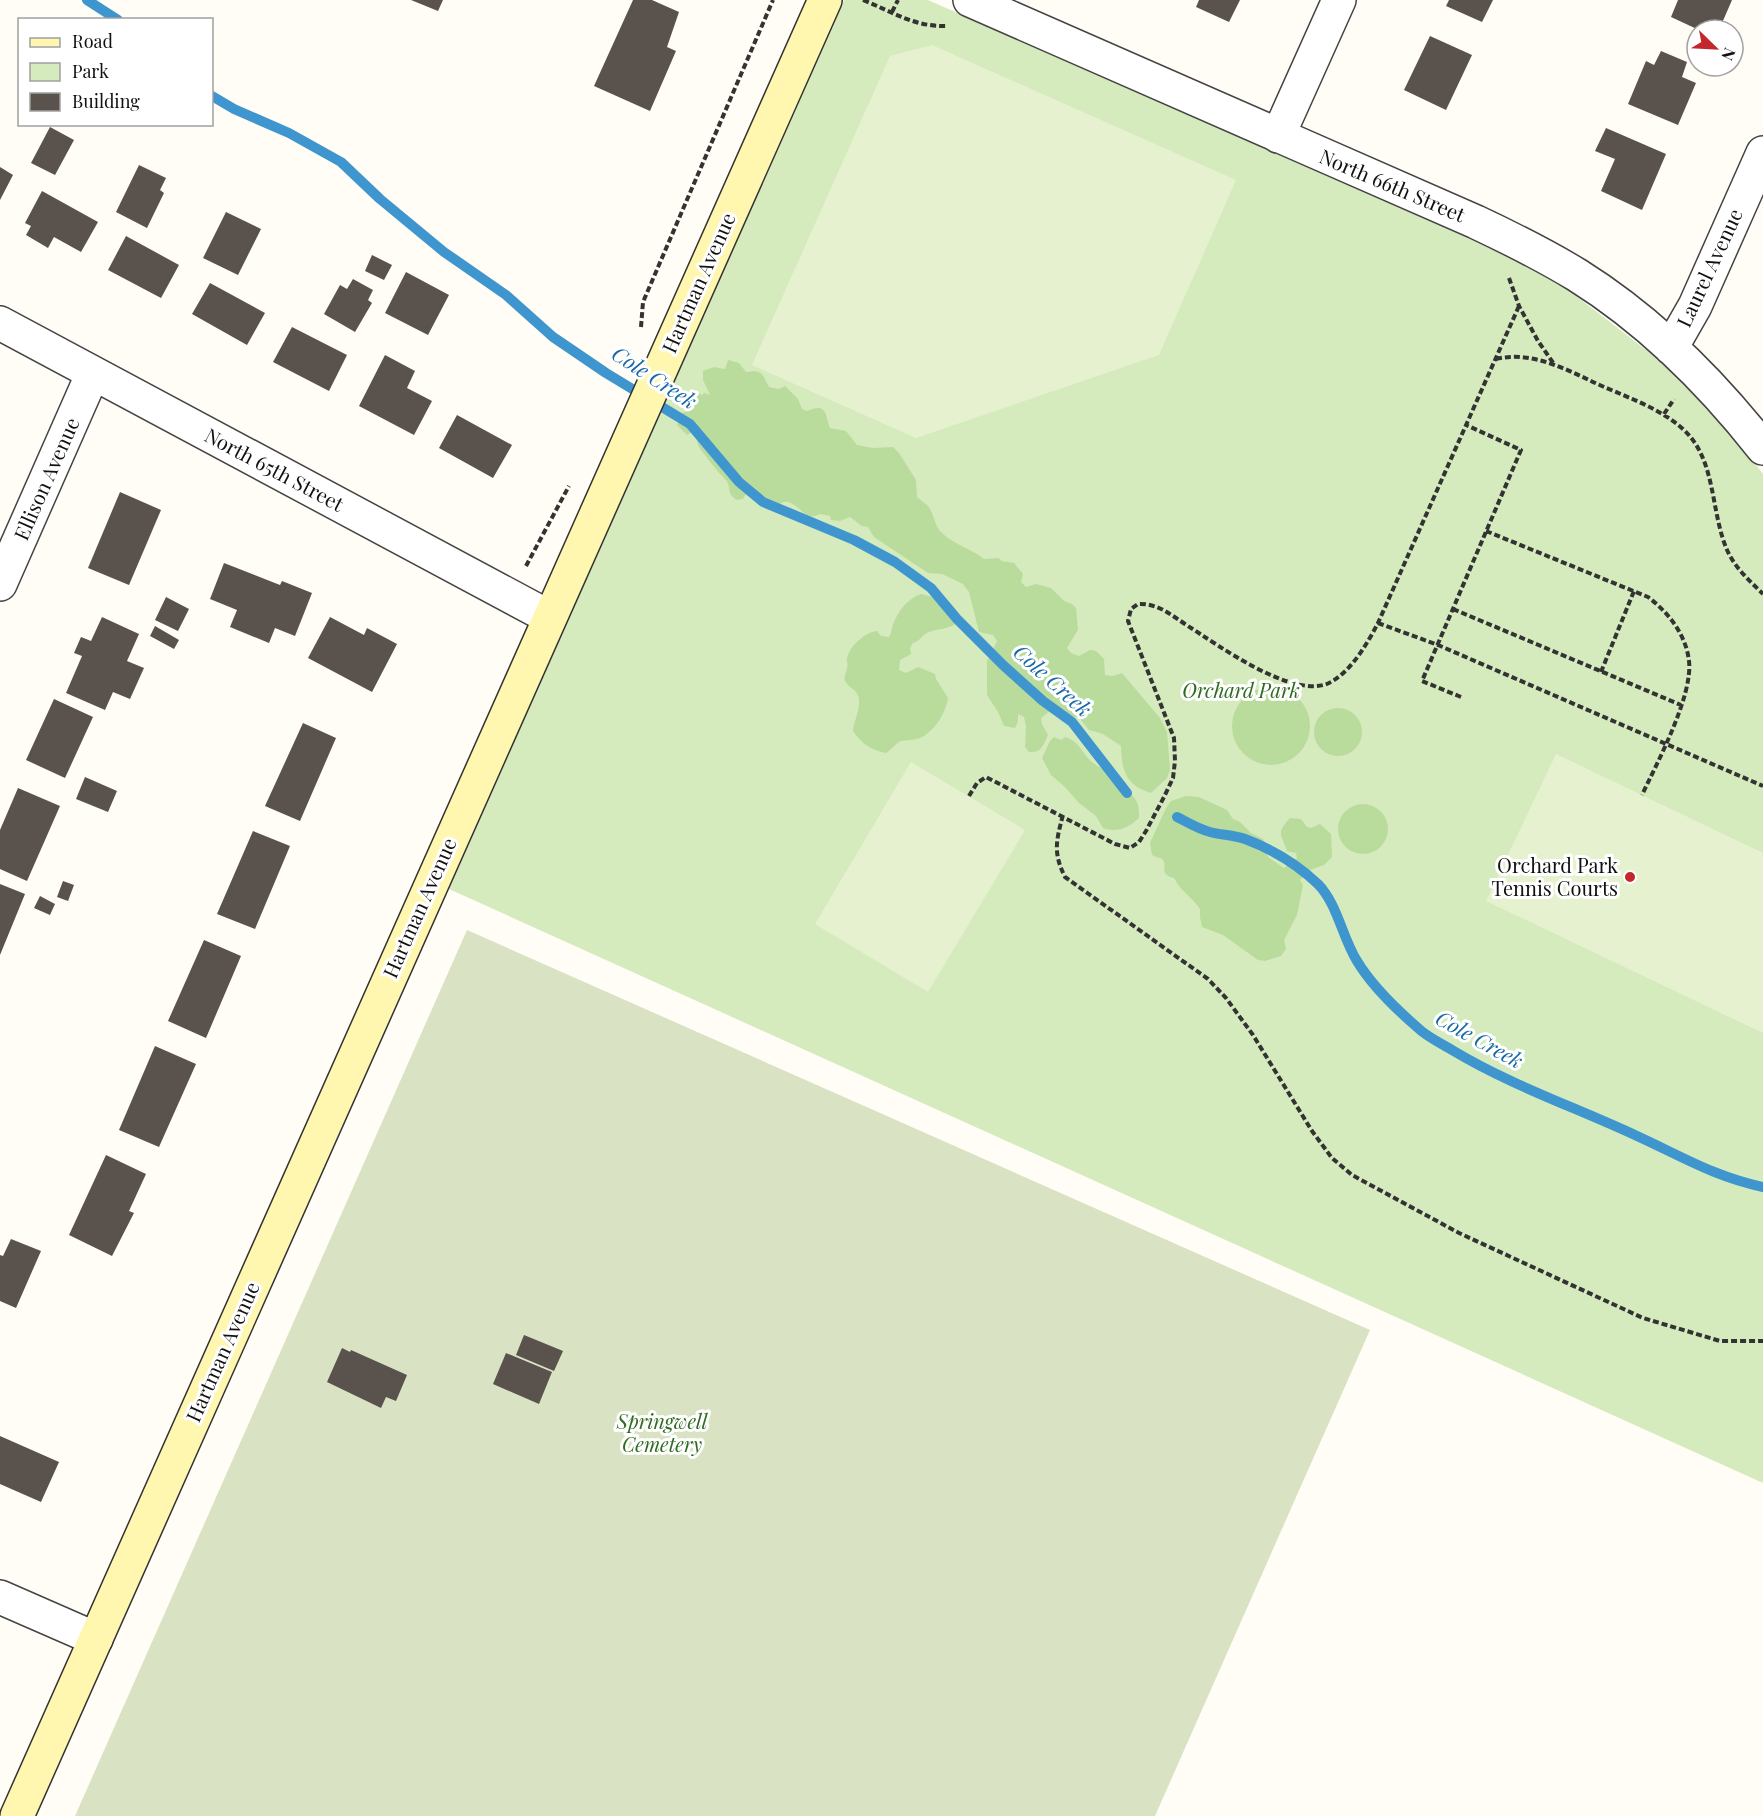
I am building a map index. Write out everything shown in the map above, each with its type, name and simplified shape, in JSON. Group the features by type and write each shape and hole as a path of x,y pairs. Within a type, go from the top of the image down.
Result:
{"main road":[{"name":"Hartman Avenue","path":"17,1816 825,0"}],"street":[{"name":"North 66th Street","path":"970,0 1509,238 1576,275 1620,305 1696,370 1763,448"},
{"path":"1278,136 1339,0"},
{"name":"Laurel Avenue","path":"1671,348 1695,306 1763,153"},
{"name":"North 65th Street","path":"0,323 549,617"},
{"name":"Ellison Avenue","path":"0,584 93,373"},
{"path":"0,1597 96,1639"}],"path":[{"path":"640,338 643,302 773,0"},
{"path":"863,0 892,12 898,0"},
{"path":"969,796 977,783 986,777 1115,844 1130,848 1139,842 1173,778 1175,761 1174,738 1128,621 1131,609 1138,604 1157,606 1278,679 1315,686 1329,684 1346,671 1369,640 1378,623 1519,306 1538,341 1554,364"},
{"path":"1496,359 1510,356 1554,364 1664,414 1685,431 1698,450 1713,489 1720,529 1728,553 1744,577 1763,594"},
{"path":"1461,697 1422,681 1521,450 1466,425"},
{"path":"515,599 525,568 570,483"},
{"path":"1486,531 1648,597 1674,621 1689,661 1688,682 1666,744 1642,795"},
{"path":"1600,672 1634,591"},
{"path":"1453,609 1681,705"},
{"path":"1378,623 1438,645 1763,786"},
{"path":"1063,815 1056,842 1058,862 1065,877 1208,979 1226,998 1253,1035 1312,1131 1332,1158 1352,1175 1459,1233 1643,1318 1720,1341 1763,1341"}],"green space":[{"name":"Orchard Park","path":"844,0 928,0 1517,260 1571,292 1700,395 1763,474 1763,1483 449,889"},
{"path":"932,45 1236,180 1159,355 916,438 752,365 890,56"},
{"path":"728,360 739,363 746,372 759,372 769,387 779,389 785,386 798,399 802,409 807,411 822,409 830,428 846,431 857,445 873,448 893,447 916,480 917,497 928,506 938,528 945,536 984,559 998,558 1014,563 1023,574 1021,582 1026,587 1036,584 1051,588 1064,601 1072,604 1076,608 1078,630 1067,648 1071,653 1079,656 1090,650 1096,651 1104,659 1105,675 1113,676 1122,673 1160,718 1167,732 1170,770 1167,778 1151,793 1135,786 1124,769 1121,746 1103,734 1089,730 1080,719 1061,712 1050,711 1041,718 1048,735 1039,750 1029,752 1025,747 1024,717 1018,714 1015,728 1004,726 987,695 987,661 997,641 993,635 979,632 969,592 963,584 942,574 928,573 874,537 868,527 862,526 850,517 840,521 831,520 830,516 808,515 788,502 765,508 747,495 743,499 734,498 730,494 727,481 700,448 695,435 692,432 687,435 677,425 682,413 688,411 689,398 697,392 710,395 703,380 703,371 714,367 725,369"},
{"path":"921,594 933,597 956,622 954,625 929,632 913,643 910,648 911,654 900,660 899,670 906,673 918,667 935,674 948,698 947,704 942,716 925,735 918,739 901,741 886,753 881,752 867,746 853,731 859,699 857,693 845,681 847,658 855,644 872,632 877,631 881,636 889,637 901,609"},
{"path":"1271,687 1286,690 1298,699 1307,711 1310,726 1307,741 1298,753 1286,762 1271,765 1256,762 1244,753 1235,741 1232,726 1235,711 1244,699 1256,690"},
{"path":"1338,708 1355,715 1362,732 1355,749 1338,756 1321,749 1314,732 1321,715"},
{"path":"1054,737 1061,740 1065,737 1070,739 1093,763 1111,772 1119,785 1137,802 1139,818 1122,829 1103,828 1096,816 1079,803 1051,775 1042,758"},
{"name":"Orchard Park Tennis Courts","path":"1556,754 1763,853 1763,1033 1486,901"},
{"path":"911,762 1025,830 928,992 815,924"},
{"path":"1186,796 1199,797 1227,810 1233,819 1263,839 1268,857 1284,868 1297,858 1296,853 1287,851 1281,834 1282,828 1290,818 1301,819 1307,827 1311,828 1320,824 1331,834 1332,857 1324,865 1310,870 1300,880 1303,885 1297,915 1284,940 1286,949 1281,956 1265,961 1258,960 1223,935 1202,927 1200,909 1174,878 1166,874 1164,861 1152,855 1150,843 1166,808 1171,801"},
{"path":"1358,804 1368,804 1381,811 1388,824 1388,834 1381,847 1368,854 1358,854 1349,850 1342,843 1338,834 1338,824 1342,815 1349,808"},
{"name":"Springwell Cemetery","path":"467,930 1370,1330 1155,1816 75,1816"}],"building":[{"path":"411,0 443,0 438,11"},
{"path":"633,0 652,0 679,12 667,47 676,51 650,111 594,86"},
{"path":"1199,0 1240,0 1229,22 1196,7"},
{"path":"1449,0 1493,0 1482,22 1446,6"},
{"path":"1678,0 1732,0 1724,18 1685,18 1685,24 1671,17"},
{"path":"1430,36 1472,55 1446,110 1404,90"},
{"path":"1661,51 1685,61 1682,77 1696,83 1678,125 1628,104 1646,61 1654,65"},
{"path":"50,127 74,140 55,175 31,163"},
{"path":"1606,128 1666,154 1642,210 1601,191 1615,159 1595,151"},
{"path":"139,165 166,178 160,190 164,193 147,228 116,212"},
{"path":"0,167 13,175 0,200"},
{"path":"42,191 98,222 81,252 54,237 48,248 26,235 31,226 25,223"},
{"path":"226,212 261,229 238,275 203,258"},
{"path":"126,236 179,265 161,298 108,270"},
{"path":"372,255 392,265 384,280 365,271"},
{"path":"406,272 449,295 428,335 385,313"},
{"path":"353,279 373,290 368,300 372,303 355,332 324,314 340,285 347,289"},
{"path":"210,283 265,313 247,345 192,314"},
{"path":"292,327 347,355 329,391 273,362"},
{"path":"385,355 415,371 407,388 432,401 414,435 359,406"},
{"path":"457,415 512,445 493,478 439,448"},
{"path":"120,492 161,510 129,585 88,568"},
{"path":"224,563 280,585 282,581 312,593 295,636 275,628 269,643 230,627 237,610 210,599"},
{"path":"166,597 189,609 178,631 155,620"},
{"path":"102,617 139,634 127,661 144,668 130,699 113,692 105,710 66,693 82,656 74,653 81,637 91,641"},
{"path":"330,617 364,635 367,628 397,644 372,692 308,658"},
{"path":"155,626 179,640 174,649 150,636"},
{"path":"54,699 93,717 65,778 26,760"},
{"path":"303,723 336,738 300,821 265,806"},
{"path":"85,777 117,791 108,812 76,799"},
{"path":"18,788 60,806 27,881 0,869 0,830"},
{"path":"253,831 290,846 255,929 217,914"},
{"path":"63,881 74,885 68,901 57,897"},
{"path":"0,884 25,894 0,955"},
{"path":"40,896 55,904 50,915 34,908"},
{"path":"204,940 241,956 206,1038 168,1021"},
{"path":"155,1046 196,1064 159,1147 119,1130"},
{"path":"106,1155 146,1174 129,1211 134,1213 112,1256 69,1235"},
{"path":"11,1239 41,1251 16,1308 0,1301 0,1255 3,1256"},
{"path":"524,1335 563,1351 554,1371 516,1355"},
{"path":"342,1348 407,1375 396,1401 386,1397 381,1408 327,1382"},
{"path":"506,1353 552,1372 539,1404 493,1384"},
{"path":"0,1436 59,1462 41,1502 0,1484"}],"waterway":[{"name":"Cole Creek","path":"87,0 115,18"},
{"name":"Cole Creek","path":"213,97 234,109 289,133 341,162 380,199 444,252 506,295 553,337 606,373 690,424 739,482 763,502 854,540 895,562 931,588 957,619 1003,665 1043,701 1072,722 1127,793"},
{"name":"Cole Creek","path":"1177,817 1206,831 1255,843 1302,870 1325,892 1352,952 1370,979 1393,1005 1430,1037 1475,1063 1521,1085 1614,1125 1698,1165 1729,1178 1763,1187"}],"place":[{"name":"Orchard Park Tennis Courts","path":"1630,877"}]}
